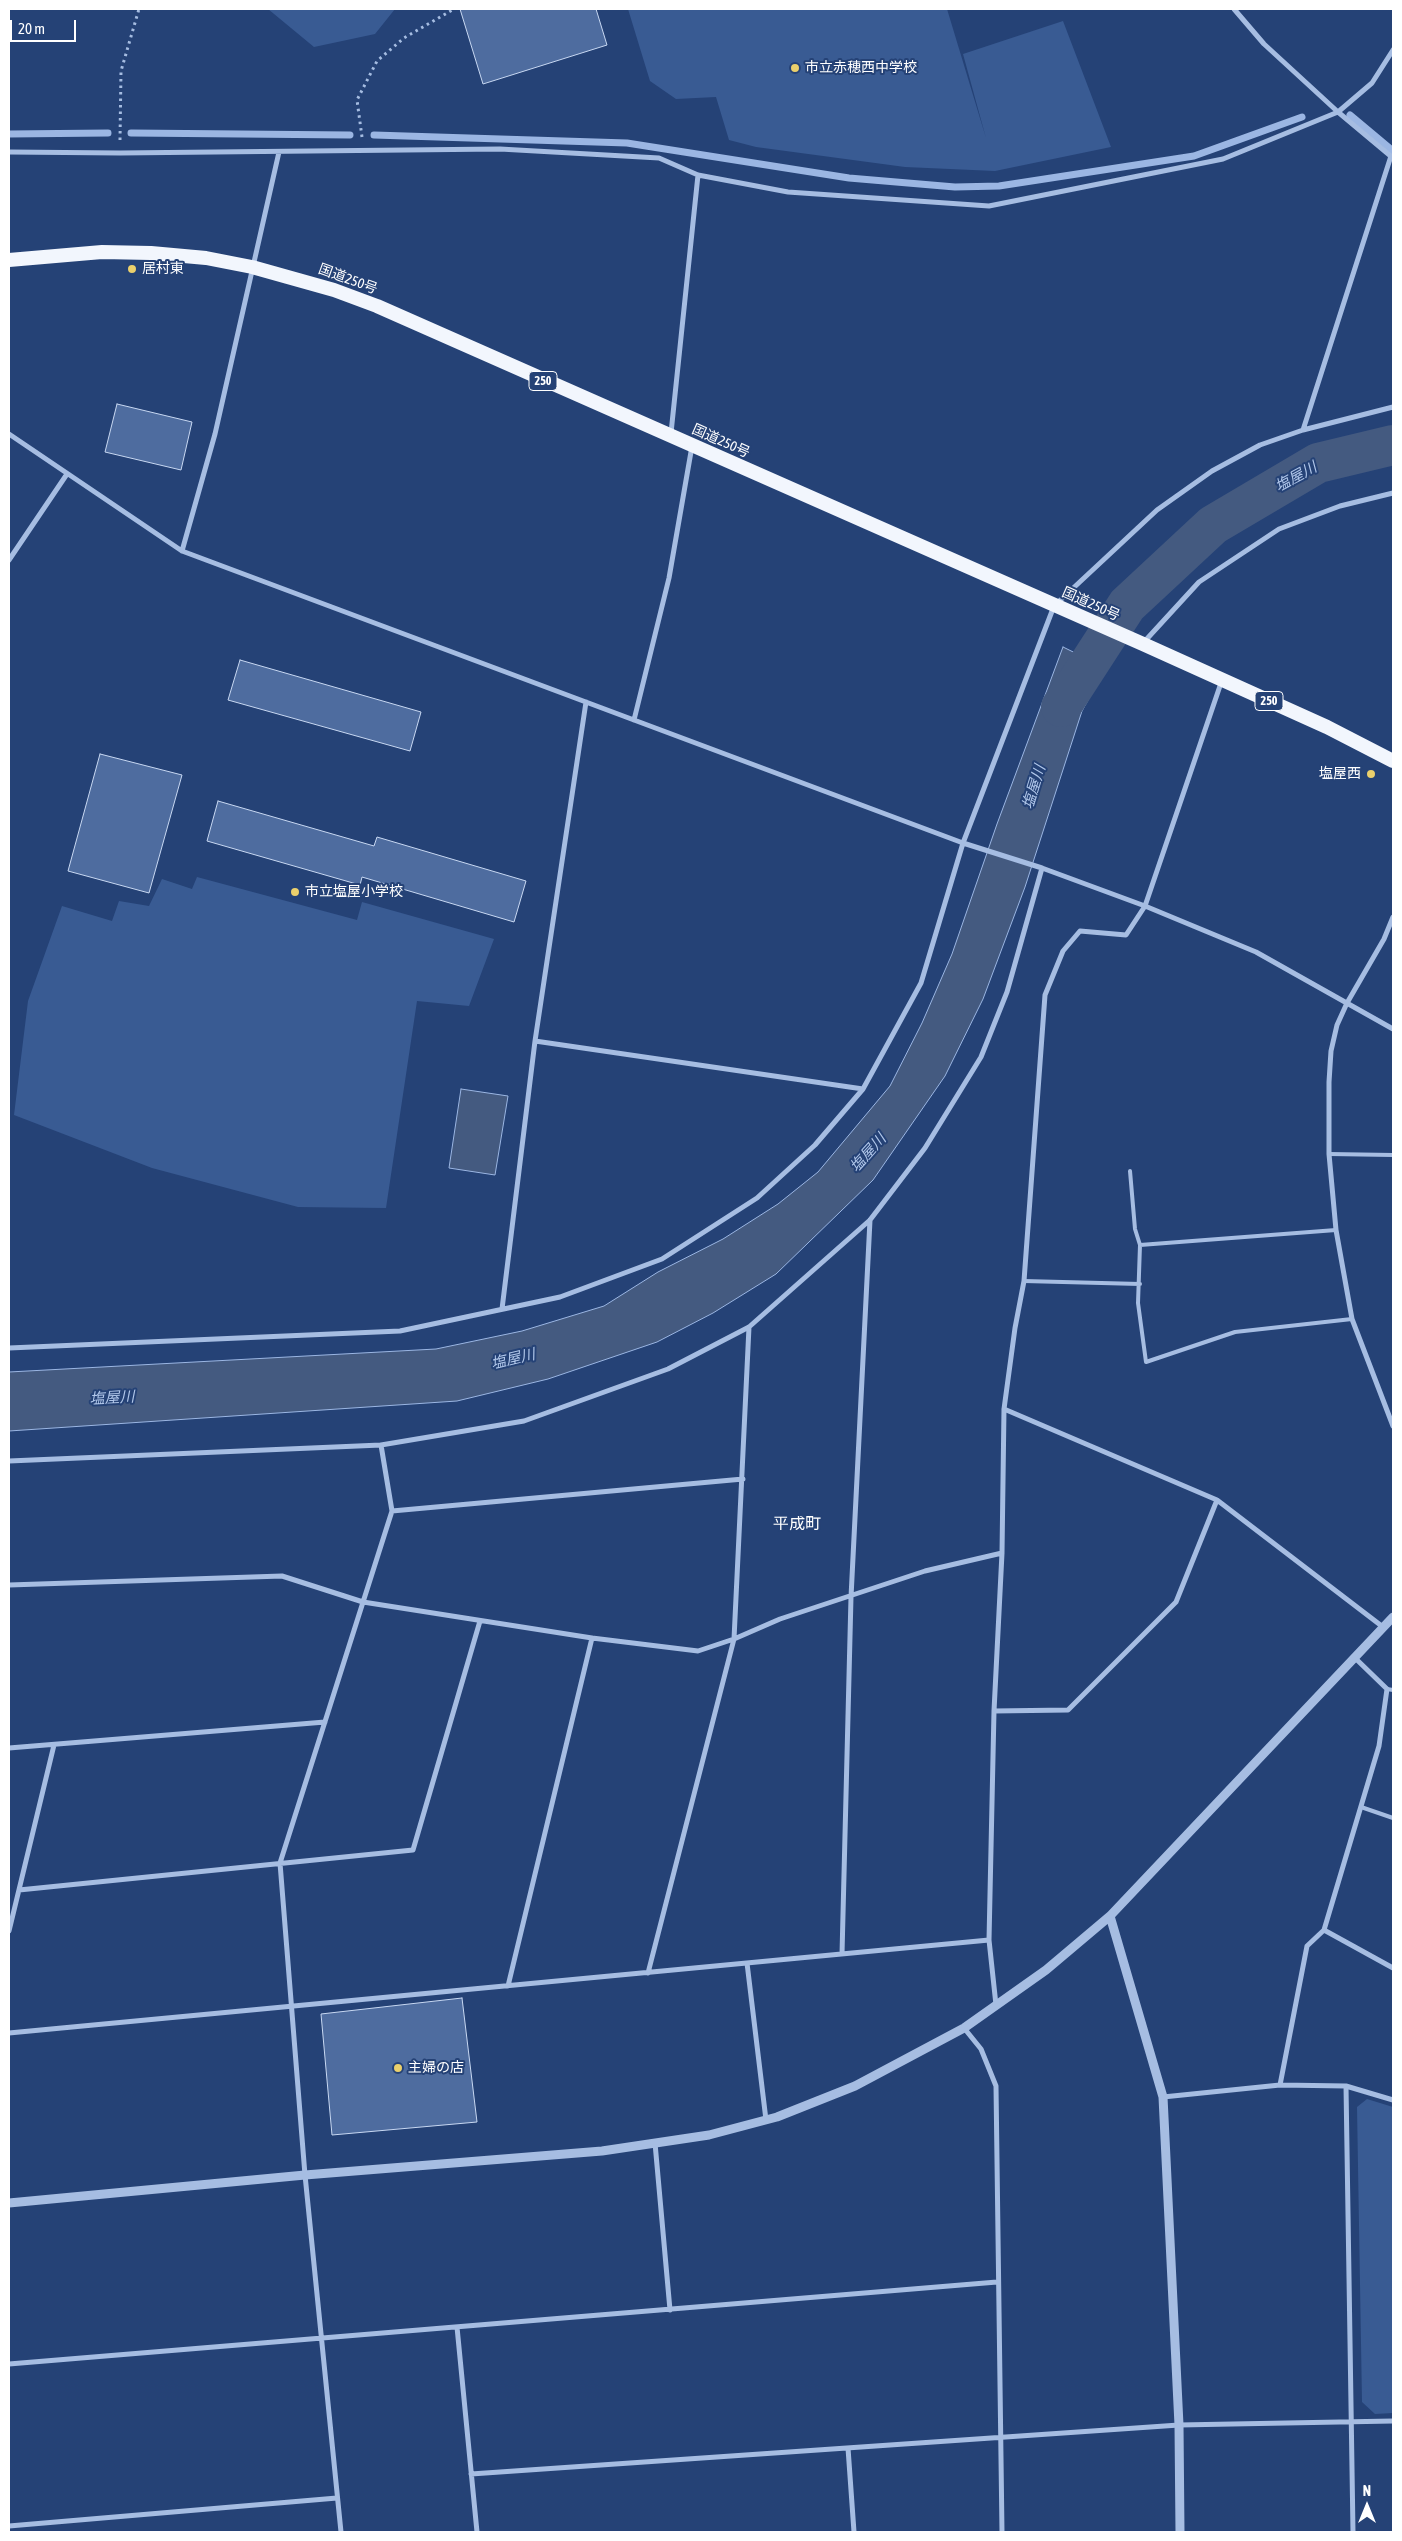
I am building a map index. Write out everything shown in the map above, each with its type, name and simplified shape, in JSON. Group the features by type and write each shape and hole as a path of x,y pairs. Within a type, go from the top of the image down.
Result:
{"highway":[{"name":"国道250号","path":"9,260 102,252 151,253 206,258 300,279 377,306 1142,644 1327,727 1393,761"}],"street":[{"path":"1234,9 1264,44 1338,112 1392,157 1303,430"},
{"path":"9,152 120,154 500,149 660,158 698,175 788,192 989,206 1223,159 1338,112 1372,83 1393,50"},
{"path":"182,550 215,434 279,152"},
{"path":"671,436 698,175"},
{"path":"9,1348 400,1331 560,1297 662,1259 757,1198 815,1145 863,1088 921,983 963,843 1054,606 1157,510 1212,471 1260,445 1303,430 1393,407"},
{"path":"9,434 182,550 963,843 1042,868 1145,906 1256,952 1393,1029"},
{"path":"634,720 669,578 692,445"},
{"path":"9,560 67,474"},
{"path":"1142,644 1199,582 1279,529 1340,506 1393,493"},
{"path":"996,2006 989,1940 994,1711 1002,1553 1004,1409 1015,1328 1024,1281 1045,994 1062,950 1080,931 1126,935 1145,906 1222,680"},
{"path":"502,1309 534,1041 586,702"},
{"path":"9,1461 381,1445 524,1421 668,1369 749,1327 870,1220 924,1148 981,1057 1007,992 1042,868"},
{"path":"1393,917 1384,939 1347,1003 1337,1025 1331,1051 1329,1154 1336,1230 1352,1319 1393,1426"},
{"path":"534,1041 863,1088"},
{"path":"842,1954 851,1597 870,1220"},
{"path":"648,1972 734,1640 749,1327"},
{"path":"1004,1409 1217,1500 1383,1627"},
{"path":"341,2532 305,2174 280,1863 392,1511 381,1445"},
{"path":"392,1511 743,1479"},
{"path":"994,1711 1068,1710 1176,1602 1217,1500"},
{"path":"9,1586 282,1576 363,1602 592,1638 698,1651 734,1640 780,1619 925,1571 1002,1553"},
{"path":"9,2203 305,2174 602,2150 656,2143 709,2135 766,2120 855,2086 964,2028 1046,1970 1110,1916 1353,1656 1393,1617"},
{"path":"19,1890 413,1850 480,1621"},
{"path":"508,1986 592,1638"},
{"path":"1280,2085 1308,1946 1324,1930 1379,1746 1390,1689 1353,1656"},
{"path":"9,1748 325,1722"},
{"path":"9,1931 54,1745"},
{"path":"1110,1916 1163,2097 1179,2425 1180,2532"},
{"path":"1324,1930 1393,1968"},
{"path":"9,2033 989,1940"},
{"path":"747,1963 766,2120"},
{"path":"964,2028 981,2050 996,2086 1002,2532"},
{"path":"1163,2097 1280,2085 1346,2086 1393,2100"},
{"path":"1346,2086 1354,2532"},
{"path":"656,2143 670,2310"},
{"path":"9,2364 998,2282"},
{"path":"457,2327 476,2532"},
{"path":"471,2474 1179,2425 1393,2421"},
{"path":"848,2448 854,2532"},
{"path":"9,2526 337,2498"}],"lane":[{"path":"1329,1154 1393,1155"},
{"path":"1130,1171 1135,1229 1140,1245 1138,1303 1146,1362 1235,1332 1352,1319"},
{"path":"1140,1245 1336,1230"},
{"path":"1024,1281 1140,1284"},
{"path":"1361,1808 1393,1818"}],"path":[{"path":"120,154 121,71 139,9"},
{"path":"364,152 357,100 377,61 404,38 454,9"}],"shaded area":[{"path":"268,9 395,9 375,34 314,47"},
{"path":"628,9 947,9 986,138 963,54 1063,21 1111,147 995,171 905,167 756,147 729,140 716,97 676,99 650,81"},
{"path":"197,877 357,920 362,902 494,939 469,1006 417,1001 386,1208 298,1207 152,1168 14,1115 28,1001 62,906 112,921 119,901 149,906 162,879 192,889"},
{"path":"1367,2099 1393,2107 1393,2413 1375,2414 1362,2402 1357,2107"}],"water":[{"path":"1063,647 1106,668 1082,711 1025,887 983,999 945,1076 873,1180 776,1274 713,1313 657,1342 548,1379 457,1401 9,1431 9,1372 436,1349 522,1331 604,1306 658,1272 723,1239 778,1204 818,1172 890,1086 922,1023 952,954 997,824"},
{"path":"461,1089 508,1096 495,1175 449,1168"}],"building":[{"path":"460,9 596,9 607,45 483,84"},
{"path":"117,404 192,422 181,470 105,452"},
{"path":"240,660 421,712 410,751 228,700"},
{"path":"100,754 182,775 149,893 68,871"},
{"path":"218,801 374,846 377,837 526,881 514,922 362,877 360,885 207,841"},
{"name":"主婦の店","path":"462,1998 477,2122 332,2135 321,2014"}],"waterway":[{"path":"1350,115 1393,151"},
{"path":"374,135 627,143 849,178 955,187 999,186 1194,156 1302,117"},
{"path":"9,134 108,133"},
{"path":"131,133 350,135"},
{"name":"塩屋川","path":"1061,707 1127,605 1213,525 1318,463 1393,445"}],"place":[{"name":"市立赤穂西中学校","path":"795,68"},
{"name":"居村東","path":"132,269"},
{"name":"塩屋西","path":"1371,774"},
{"name":"市立塩屋小学校","path":"295,892"},
{"name":"主婦の店","path":"398,2068"}],"district":[{"name":"平成町","path":"797,1524"}]}
